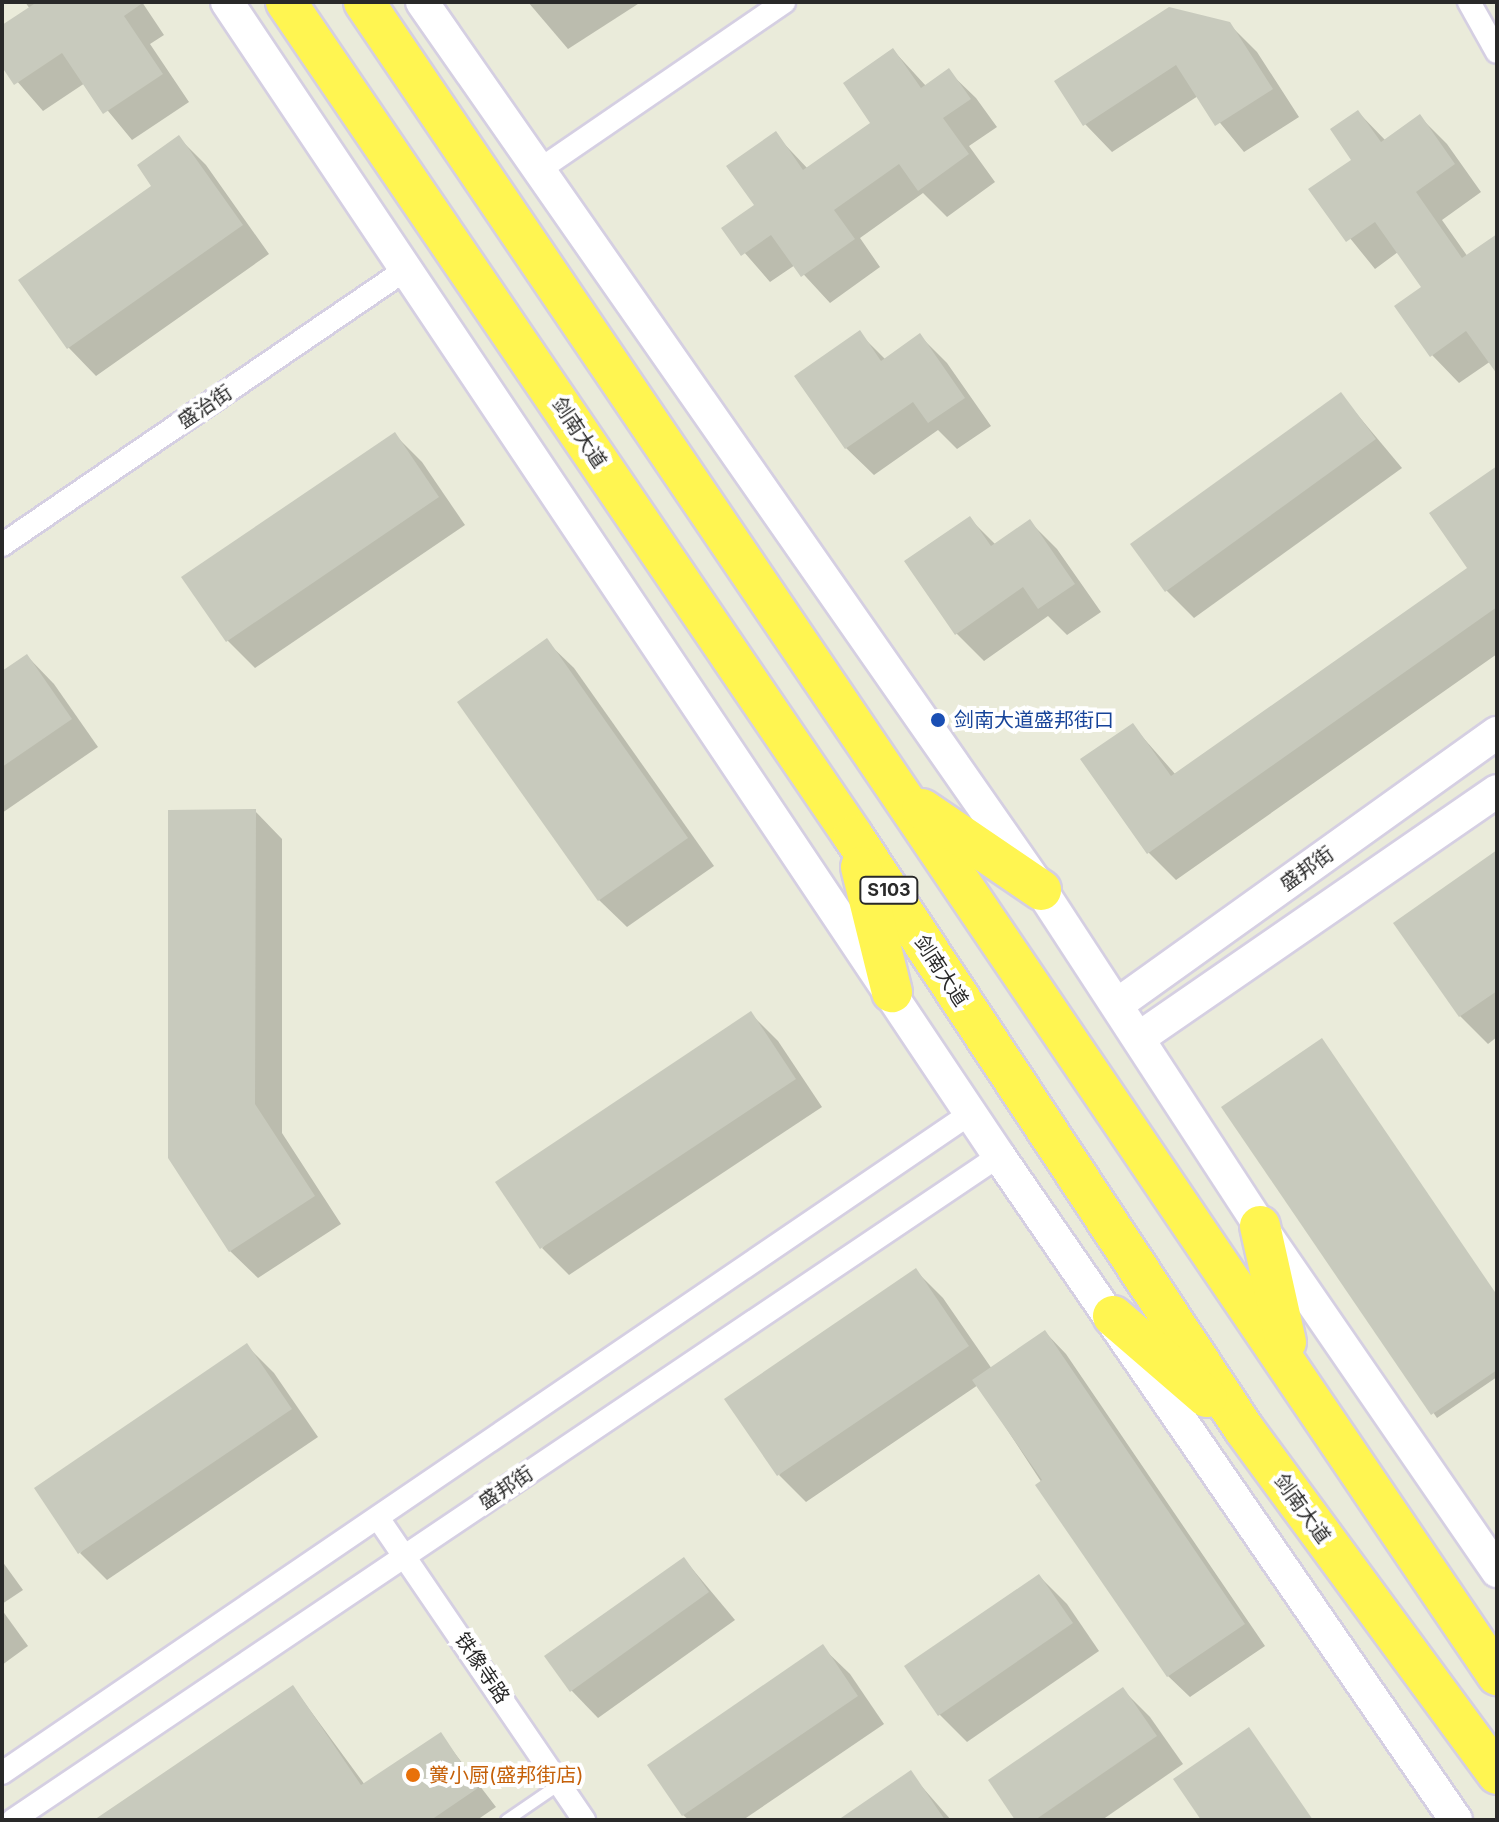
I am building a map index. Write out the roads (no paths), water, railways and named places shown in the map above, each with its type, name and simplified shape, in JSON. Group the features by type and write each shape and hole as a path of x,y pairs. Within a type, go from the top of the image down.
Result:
{"highway":[{"name":"剑南大道","path":"286,2 853,836 1244,1429 1497,1774"},
{"path":"364,2 1291,1366 1497,1675"},
{"path":"905,798 1041,890"},
{"path":"853,836 892,992"},
{"path":"1260,1226 1291,1366"},
{"path":"1113,1316 1244,1429"}],"main road":[{"path":"227,2 408,268 999,1156 1113,1316 1456,1820"},
{"path":"422,2 1041,890 1260,1226 1497,1571"},
{"name":"盛邦街","path":"1118,1004 1497,733"},
{"name":"盛邦街","path":"1139,1038 1497,791"}],"street":[{"path":"539,170 784,2"},
{"path":"1469,2 1497,52"},
{"name":"盛治街","path":"2,545 408,268"},
{"path":"2,1773 971,1113"},
{"name":"盛邦街","path":"13,1820 999,1156"},
{"name":"铁像寺路","path":"378,1518 584,1820"}],"lane":[{"path":"506,1820 560,1783"}],"place":[{"name":"剑南大道盛邦街口","path":"938,720"},
{"name":"黉小厨(盛邦街店)","path":"413,1775"}]}
